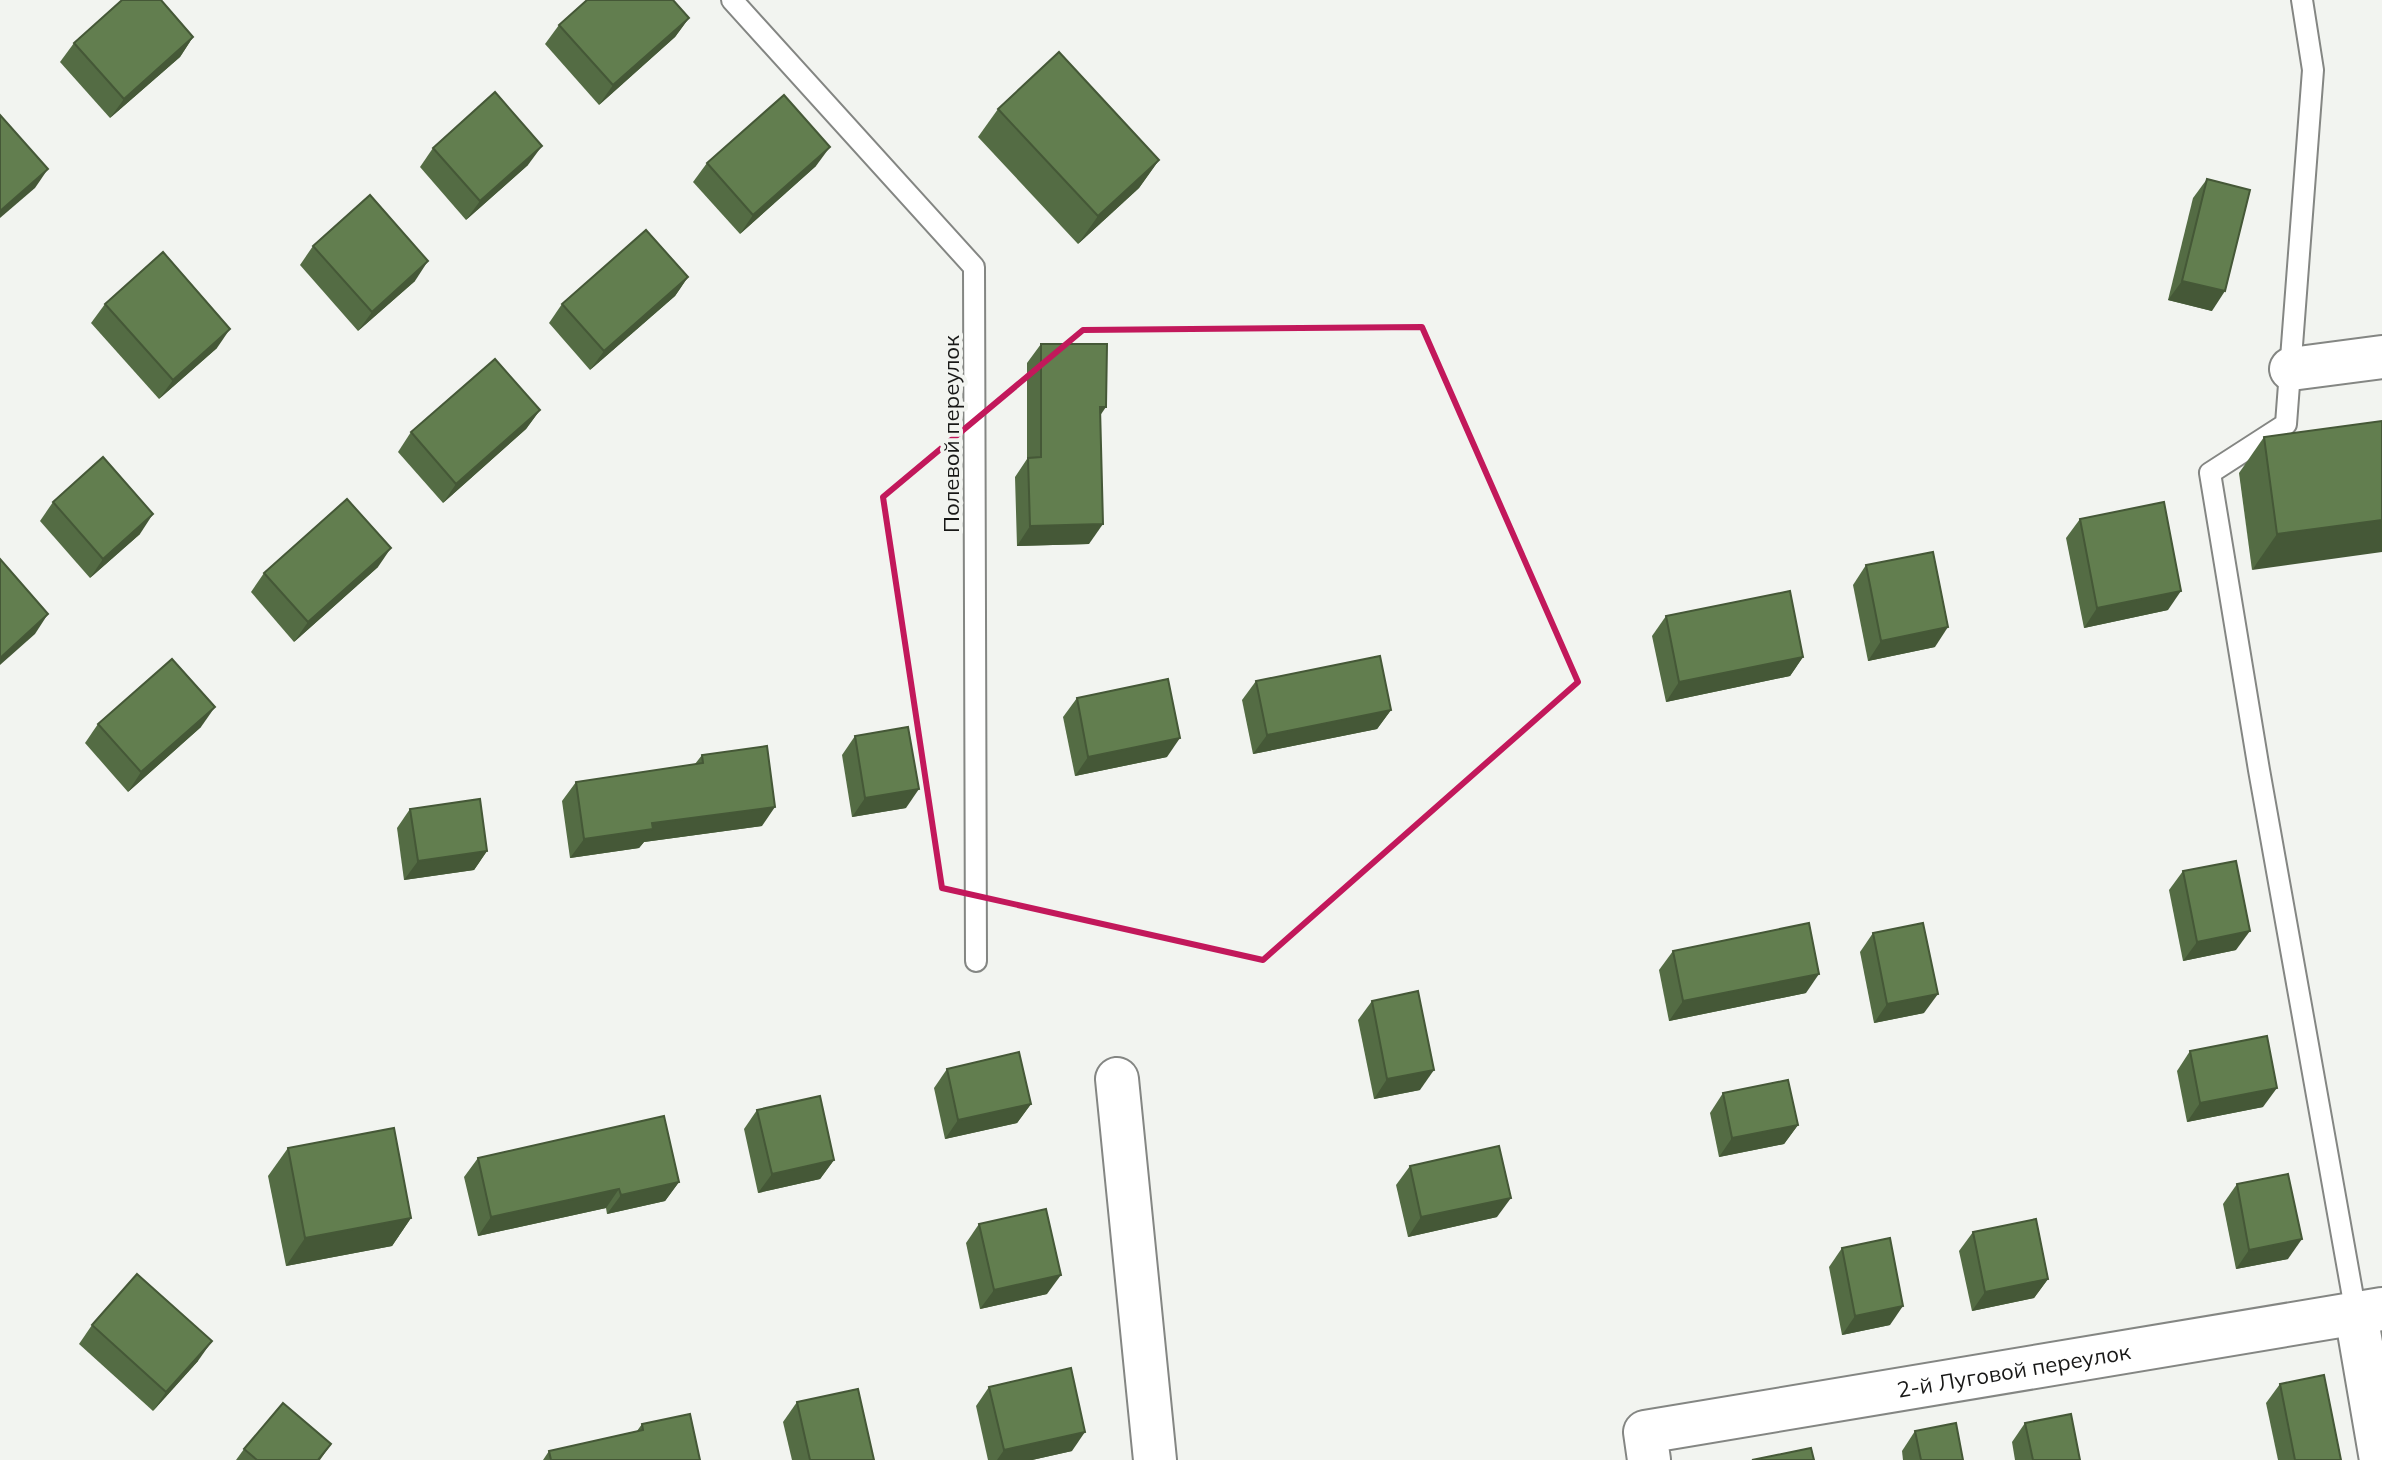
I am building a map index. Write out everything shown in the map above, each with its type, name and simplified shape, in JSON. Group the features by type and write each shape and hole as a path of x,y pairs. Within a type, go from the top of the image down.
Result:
{"street":[{"path":"2291,369 2382,357"},
{"path":"1117,1079 1155,1460"},
{"path":"2369,1312 2381,1460"},
{"name":"2-й Луговой переулок","path":"1647,1446 2369,1312"}],"lane":[{"name":"Полевой переулок","path":"732,0 974,267 976,961"},
{"path":"2302,0 2313,70 2286,424 2210,473 2262,786 2369,1312"}],"highlighted area":[{"path":"1422,327 1578,682 1263,960 942,888 883,497 1083,330"}],"building":[{"path":"122,0 161,0 193,37 124,99 74,43"},
{"path":"587,0 673,0 689,18 613,85 559,25"},
{"path":"1059,52 1159,160 1098,216 998,109"},
{"path":"495,92 542,146 480,201 433,148"},
{"path":"784,95 830,147 753,215 707,163"},
{"path":"0,115 48,169 0,211"},
{"path":"2207,179 2250,190 2225,291 2182,281"},
{"path":"370,195 428,261 372,312 313,246"},
{"path":"646,230 688,277 604,351 562,304"},
{"path":"163,252 230,329 173,380 105,304"},
{"path":"1041,344 1107,344 1106,407 1100,407 1103,524 1030,526 1028,458 1041,457"},
{"path":"495,359 540,410 456,484 411,432"},
{"path":"2382,421 2382,520 2277,534 2264,437"},
{"path":"103,457 153,514 103,559 53,502"},
{"path":"347,499 391,548 308,622 264,573"},
{"path":"2164,502 2181,591 2097,608 2080,519"},
{"path":"1933,552 1948,627 1881,641 1866,565"},
{"path":"0,559 48,614 0,658"},
{"path":"1790,591 1803,657 1679,682 1666,616"},
{"path":"1380,656 1391,710 1267,735 1256,681"},
{"path":"172,659 215,707 141,772 98,724"},
{"path":"1168,679 1180,738 1088,757 1077,698"},
{"path":"908,727 919,789 865,798 855,736"},
{"path":"767,746 775,807 652,823 653,829 584,839 576,782 703,763 702,755"},
{"path":"480,799 487,851 418,861 410,809"},
{"path":"2236,861 2250,931 2197,942 2183,871"},
{"path":"1809,923 1819,974 1683,1001 1673,951"},
{"path":"1923,923 1938,994 1887,1004 1873,933"},
{"path":"1418,991 1434,1070 1387,1079 1372,1001"},
{"path":"2267,1036 2277,1088 2200,1103 2190,1051"},
{"path":"1019,1052 1031,1104 958,1120 947,1069"},
{"path":"1788,1080 1798,1125 1732,1138 1723,1093"},
{"path":"820,1096 834,1160 772,1174 757,1110"},
{"path":"664,1116 679,1182 621,1195 619,1189 491,1217 478,1158"},
{"path":"394,1128 411,1218 305,1238 288,1148"},
{"path":"1499,1146 1511,1198 1421,1217 1410,1166"},
{"path":"2288,1174 2302,1239 2249,1250 2237,1184"},
{"path":"1046,1209 1061,1275 994,1290 979,1224"},
{"path":"2036,1219 2048,1279 1985,1292 1973,1232"},
{"path":"1890,1238 1903,1306 1855,1316 1842,1248"},
{"path":"137,1274 212,1341 166,1392 92,1325"},
{"path":"1071,1368 1085,1432 1004,1450 989,1387"},
{"path":"2324,1375 2341,1460 2295,1460 2280,1384"},
{"path":"858,1389 874,1460 810,1460 797,1402"},
{"path":"283,1403 331,1444 318,1460 257,1460 244,1449"},
{"path":"690,1414 700,1460 551,1460 549,1451 643,1430 642,1424"},
{"path":"2071,1414 2080,1460 2033,1460 2025,1423"},
{"path":"1956,1423 1963,1460 1921,1460 1915,1431"},
{"path":"1811,1448 1814,1460 1752,1460"}]}
